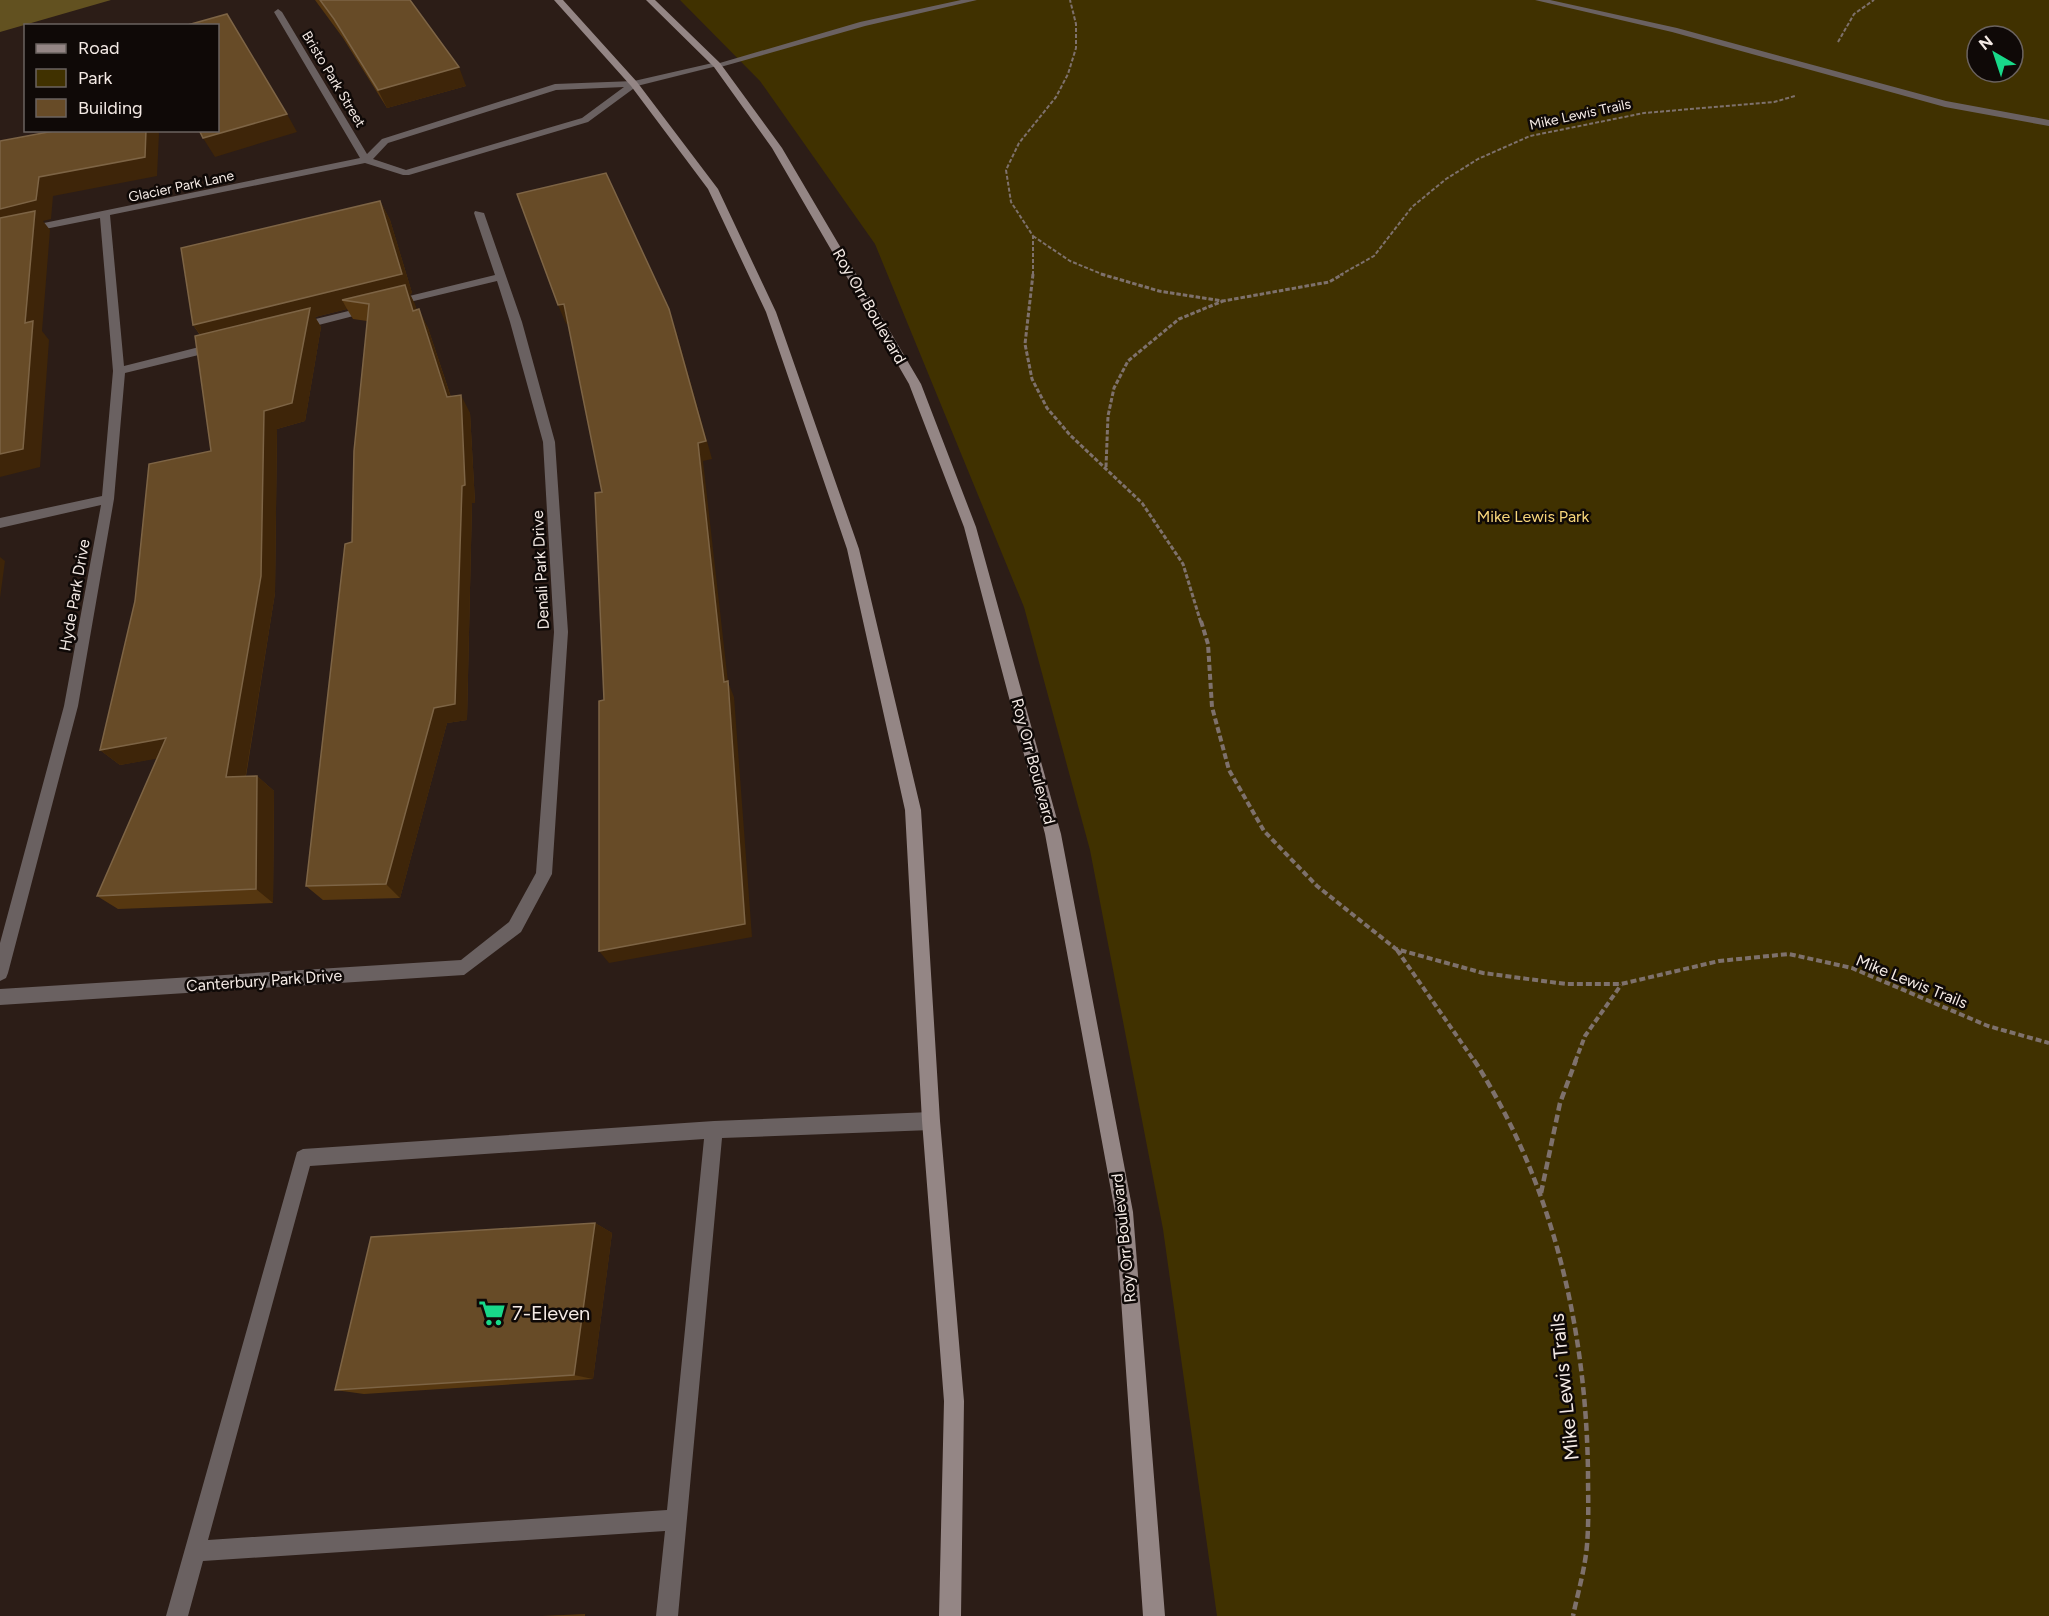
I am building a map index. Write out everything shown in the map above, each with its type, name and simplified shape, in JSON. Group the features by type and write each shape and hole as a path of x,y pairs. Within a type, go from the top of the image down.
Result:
{"main road":[{"path":"558,0 634,84 713,189 771,312 853,549 913,810 931,1121 954,1401 950,1616"},
{"name":"Roy Orr Boulevard","path":"650,0 717,65 777,148 915,384 970,527 1053,834 1124,1212 1154,1616"}],"street":[{"name":"Glacier Park Lane","path":"366,160 385,141 555,87 634,84 717,65 863,24 973,0"},
{"path":"1539,0 1674,30 1945,104 2049,123"},
{"name":"Bristo Park Street","path":"278,12 366,160"},
{"name":"Glacier Park Lane","path":"0,235 366,160 406,173 585,120 634,84"},
{"name":"Denali Park Drive","path":"479,213 516,322 549,442 561,632 544,874 515,927"},
{"name":"Hyde Park Drive","path":"0,973 71,706 108,500 119,371 105,215"},
{"path":"292,328 501,277"},
{"path":"119,371 223,345"},
{"path":"0,523 108,500"},
{"name":"Canterbury Park Drive","path":"0,997 464,967 515,927"},
{"path":"177,1616 303,1158 714,1130 931,1121"},
{"path":"667,1616 714,1130"},
{"path":"195,1551 676,1520"}],"path":[{"name":"Mike Lewis Trails","path":"1070,0 1076,24 1076,48 1068,74 1056,97 1019,143 1006,170 1011,202 1034,236 1070,261 1113,279 1159,291 1223,302"},
{"name":"Mike Lewis Trails","path":"1106,468 1108,416 1114,388 1128,361 1179,319 1223,302 1329,282 1374,256 1412,207 1446,178 1478,159 1530,136 1644,113 1774,102 1799,94 1811,85 1854,14 1874,0"},
{"name":"Mike Lewis Trails","path":"1034,236 1034,279 1025,345 1032,379 1047,408 1070,435 1142,502 1183,564 1208,644 1212,707 1228,770 1264,831 1317,886 1396,949 1456,1033 1503,1108 1541,1194 1562,1264 1578,1338 1588,1438 1587,1545 1573,1616"},
{"name":"Mike Lewis Trails","path":"1396,949 1483,973 1566,984 1621,984 1719,961 1788,954 1852,968 1988,1026 2049,1043"},
{"name":"Mike Lewis Trails","path":"1541,1194 1560,1103 1585,1036 1621,984"}],"green space":[{"name":"Mike Lewis Park","path":"680,0 2049,0 2049,1616 1217,1616 1163,1229 1090,850 1024,607 875,244 760,81"}],"shaded area":[{"path":"0,0 111,0 24,24 0,32"}],"building":[{"path":"320,0 410,0 459,67 378,90"},
{"path":"227,14 287,114 203,138 200,132 219,132 219,24 191,24"},
{"path":"48,132 146,132 145,157 39,177 36,200 0,209 0,141"},
{"path":"606,173 669,309 706,441 698,443 724,682 728,681 745,924 599,951 599,701 604,700 595,493 602,492 564,304 558,305 517,194"},
{"path":"380,201 402,274 193,325 181,248"},
{"path":"35,211 25,323 33,321 23,449 0,454 0,218"},
{"path":"405,285 413,311 419,309 447,397 461,395 465,485 462,486 455,704 434,708 386,884 306,886 345,544 352,542 354,451 369,304 342,300"},
{"path":"310,308 292,403 264,411 261,576 226,777 257,776 256,889 97,896 166,738 100,750 135,601 149,464 211,451 195,336"},
{"name":"7-Eleven","path":"595,1223 574,1375 335,1390 371,1237"}],"place":[{"name":"7-Eleven","path":"492,1313"}]}
